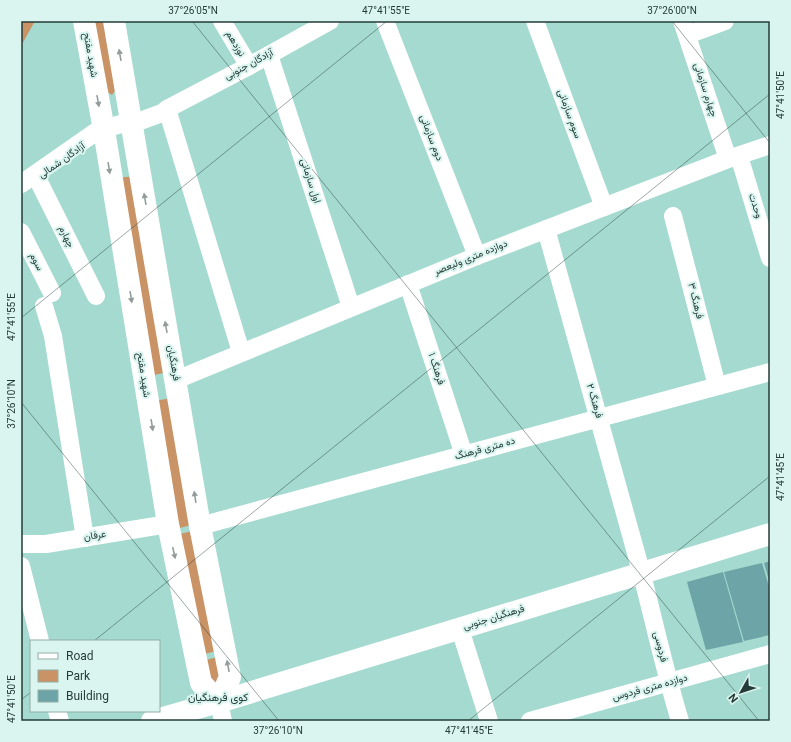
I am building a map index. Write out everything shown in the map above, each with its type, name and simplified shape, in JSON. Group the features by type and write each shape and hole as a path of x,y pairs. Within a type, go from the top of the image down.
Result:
{"main road":[{"name":"شهید مفتح","path":"84,21 168,524 201,683 221,712"},
{"name":"فرهنگیان","path":"114,21 200,526 230,677 221,712"},
{"name":"فرهنگیان جنوبی","path":"152,721 221,712 460,629 770,534"}],"street":[{"name":"نوزدهم","path":"222,21 248,66"},
{"name":"آزادگان جنوبی","path":"102,130 132,121 140,121 162,113 330,21"},
{"name":"دوم سازمانی","path":"385,21 477,256"},
{"name":"سوم سازمانی","path":"535,21 604,206"},
{"path":"685,28 725,21"},
{"name":"چهارم سازمانی","path":"685,28 733,157"},
{"name":"اول سازمانی","path":"269,55 352,307"},
{"path":"167,109 242,352"},
{"name":"آزادگان شمالی","path":"21,189 29,181 99,135 102,130"},
{"name":"دوازده متری ولیعصر","path":"176,380 477,256 733,157 770,145"},
{"name":"وحدت","path":"733,157 767,236 770,258"},
{"name":"چهارم","path":"29,181 96,296"},
{"name":"فرهنگ ۳","path":"673,216 717,386"},
{"name":"فرهنگ ۲","path":"546,229 641,573"},
{"name":"سوم","path":"21,232 48,299 85,538"},
{"name":"فرهنگ ۱","path":"408,284 464,455"},
{"name":"ده متری فرهنگ","path":"200,526 770,372"},
{"name":"عرفان","path":"21,544 46,544 168,524"},
{"path":"21,566 40,640"},
{"name":"فردوسی","path":"641,573 668,683 680,721"},
{"path":"460,629 488,721"},
{"name":"دوازده متری فردوس","path":"530,721 770,654"}],"green space":[{"path":"21,21 35,21 21,46"},
{"path":"89,21 108,21 119,85 112,95 100,87"},
{"path":"135,176 168,372 150,376 117,178"},
{"path":"172,398 195,524 176,529 154,401"},
{"path":"196,530 220,650 201,655 176,535"},
{"path":"221,656 217,692 202,661"}],"building":[{"path":"770,561 770,584 764,563"},
{"path":"762,563 770,590 770,635 744,641 724,572"},
{"path":"723,572 743,642 706,650 687,582"}],"district":[{"name":"کوی فرهنگیان","path":"218,698"}]}
